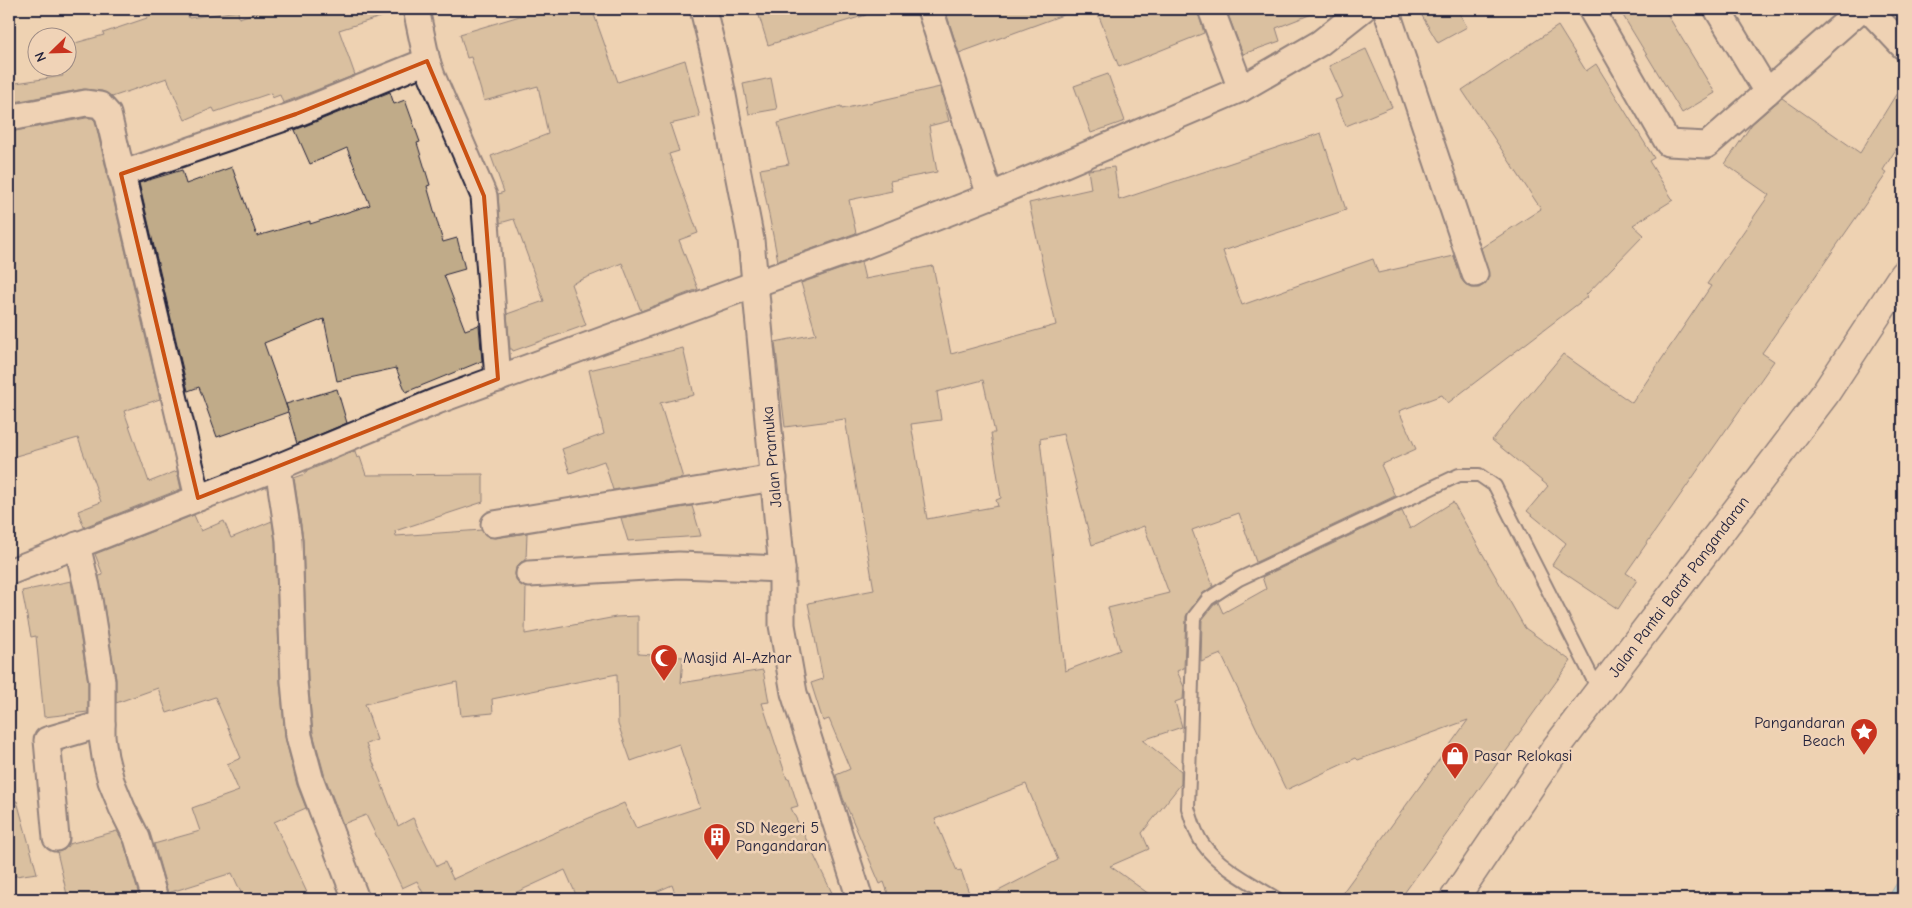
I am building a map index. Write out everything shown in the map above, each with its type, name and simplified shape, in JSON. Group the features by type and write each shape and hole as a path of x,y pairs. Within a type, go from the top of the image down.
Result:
{"street":[{"path":"416,9 427,61 484,196 498,379"},
{"name":"Jalan Pramuka","path":"703,9 724,99 751,240 782,569 782,625 794,693 860,899"},
{"path":"930,9 990,196"},
{"path":"1211,9 1240,89"},
{"path":"9,572 278,467 437,401 863,246 990,196 1240,89 1320,43 1363,9"},
{"path":"1386,9 1475,274"},
{"path":"1591,9 1668,143 1706,145 1862,9"},
{"path":"1717,9 1767,92"},
{"path":"1868,9 1903,46"},
{"path":"121,174 296,114 427,61"},
{"path":"9,118 86,102 100,105 105,110 110,121 198,498"},
{"name":"Jalan Pantai Barat Pangandaran","path":"1454,899 1556,748 1825,394 1903,275"},
{"path":"278,467 289,540 294,689 299,736 311,781 356,899"},
{"path":"494,524 774,478"},
{"path":"77,546 87,587 102,681 102,736 111,781 137,838 156,899"},
{"path":"529,574 679,565 782,569"},
{"path":"56,838 47,740 102,724"}],"lane":[{"path":"1277,899 1214,858 1202,843 1188,808 1194,617 1208,598 1239,579 1459,475 1479,475 1494,486 1599,692"}],"highlighted area":[{"path":"427,61 484,196 498,379 198,498 121,174 296,114"}],"water":[{"path":"1903,873 1903,899 1887,899"}],"building":[{"path":"143,9 185,9 189,18 238,11 239,18 268,9 386,9 387,15 339,30 355,75 283,103 280,95 272,98 271,93 215,112 213,108 185,120 167,78 112,97 102,91 84,89 9,103 9,84 50,78 78,78 78,42 104,35 103,33 147,18"},
{"path":"543,9 592,9 618,82 685,60 700,117 670,124 679,151 669,154 698,233 679,240 698,289 641,311 622,263 571,284 586,325 513,351 510,349 507,314 544,301 514,219 500,223 498,194 504,192 491,156 548,134 538,86 484,101 471,57 467,58 460,34"},
{"path":"757,9 865,9 866,15 768,45"},
{"path":"945,9 1070,9 1071,12 959,53"},
{"path":"1096,9 1197,9 1204,33 1119,67"},
{"path":"1226,9 1322,10 1276,28 1280,41 1243,54"},
{"path":"1418,9 1457,9 1467,27 1438,43"},
{"path":"1619,9 1664,9 1715,93 1682,113"},
{"path":"1558,26 1586,71 1596,64 1654,158 1649,161 1673,200 1633,225 1644,235 1586,295 1587,297 1448,403 1442,395 1399,411 1416,449 1381,465 1395,496 1256,562 1239,513 1192,530 1213,586 1202,594 1186,616 1184,668 1177,671 1184,687 1183,699 1175,702 1182,727 1143,740 1181,771 1181,784 1142,833 1149,849 1110,866 1156,899 983,899 1058,860 1026,784 935,819 957,871 961,870 971,899 890,899 884,882 880,884 843,798 836,775 850,769 829,719 823,721 811,683 823,679 808,603 874,590 845,419 785,427 775,342 816,334 801,283 861,262 865,279 933,266 951,354 1056,325 1029,203 1091,189 1088,170 1114,167 1119,200 1321,133 1346,210 1223,251 1242,305 1373,259 1378,273 1454,256 1461,279 1472,288 1479,288 1485,284 1489,276 1481,248 1541,209 1462,90","holes":["983,380 995,433 991,433 1001,498 996,500 998,506 927,519 911,424 941,420 937,392","1063,434 1092,545 1144,526 1169,593 1108,608 1120,650 1065,671 1040,439"]},
{"path":"1366,49 1392,107 1346,126 1335,100 1343,97 1329,66"},
{"path":"1108,74 1125,121 1091,133 1074,86"},
{"path":"771,78 777,109 749,114 743,84"},
{"path":"1903,83 1903,138 1883,170 1887,173 1762,353 1774,361 1626,573 1637,580 1618,609 1552,565 1566,543 1527,511 1548,486 1492,440 1563,354 1632,403 1711,286 1707,284 1769,195 1725,164 1752,124 1782,98 1860,153"},
{"path":"940,87 949,121 929,126 937,172 890,181 892,191 849,200 856,233 778,261 760,169 789,164 778,123 841,106 842,109"},
{"path":"390,92 394,104 405,100 420,142 417,143 430,185 427,186 443,242 457,238 465,269 444,275 465,330 479,325 482,361 406,392 396,368 337,381 324,319 264,343 288,411 286,404 337,389 347,423 297,444 288,412 217,437 199,387 188,391 139,183 182,170 186,184 232,167 257,236 310,221 310,224 370,205 347,148 310,164 295,130"},
{"path":"93,118 95,121 160,399 124,411 149,482 177,471 181,489 84,527 78,511 101,502 78,438 9,458 9,132"},
{"path":"683,348 694,395 660,403 683,478 613,490 604,461 570,473 562,449 604,434 589,370"},
{"path":"355,451 357,458 360,457 366,475 483,474 483,502 395,531 396,536 482,530 488,537 496,538 527,533 526,560 516,567 515,574 517,582 526,588 525,634 616,617 638,616 638,654 683,657 681,683 763,670 769,702 762,703 798,806 791,808 835,899 677,899 672,885 640,899 578,899 565,870 502,899 409,899 423,893 417,881 402,888 366,815 343,824 325,777 313,733 308,680 303,539 294,478 305,474 305,472","holes":["617,674 618,724 631,761 679,744 700,807 636,828 624,803 453,879 445,862 437,866 413,818 398,826 366,744 377,740 365,704 457,682 461,716 493,713 492,699"]},
{"path":"1453,502 1525,628 1571,661 1400,899 1338,899 1468,720 1358,760 1356,758 1286,790 1221,654 1201,662 1202,620 1218,602 1223,613 1266,589 1262,577 1402,511 1410,529"},
{"path":"692,506 701,536 628,541 621,518"},
{"path":"194,515 201,531 224,521 231,538 272,521 275,541 280,682 285,737 297,785 306,808 274,822 310,899 244,899 232,873 168,893 154,844 200,831 192,808 239,791 227,764 241,758 215,697 167,713 158,688 116,703 116,679 99,576 103,575 95,554"},
{"path":"71,581 88,682 88,712 44,717 36,636 31,637 22,591"},
{"path":"17,801 37,873 9,877 9,802"},
{"path":"117,831 124,843 140,899 68,899 57,852 64,850 69,844"}],"place":[{"name":"Masjid Al-Azhar","path":"664,682"},
{"name":"Pangandaran Beach","path":"1864,756"},
{"name":"Pasar Relokasi","path":"1455,780"},
{"name":"SD Negeri 5 Pangandaran","path":"717,861"}]}
